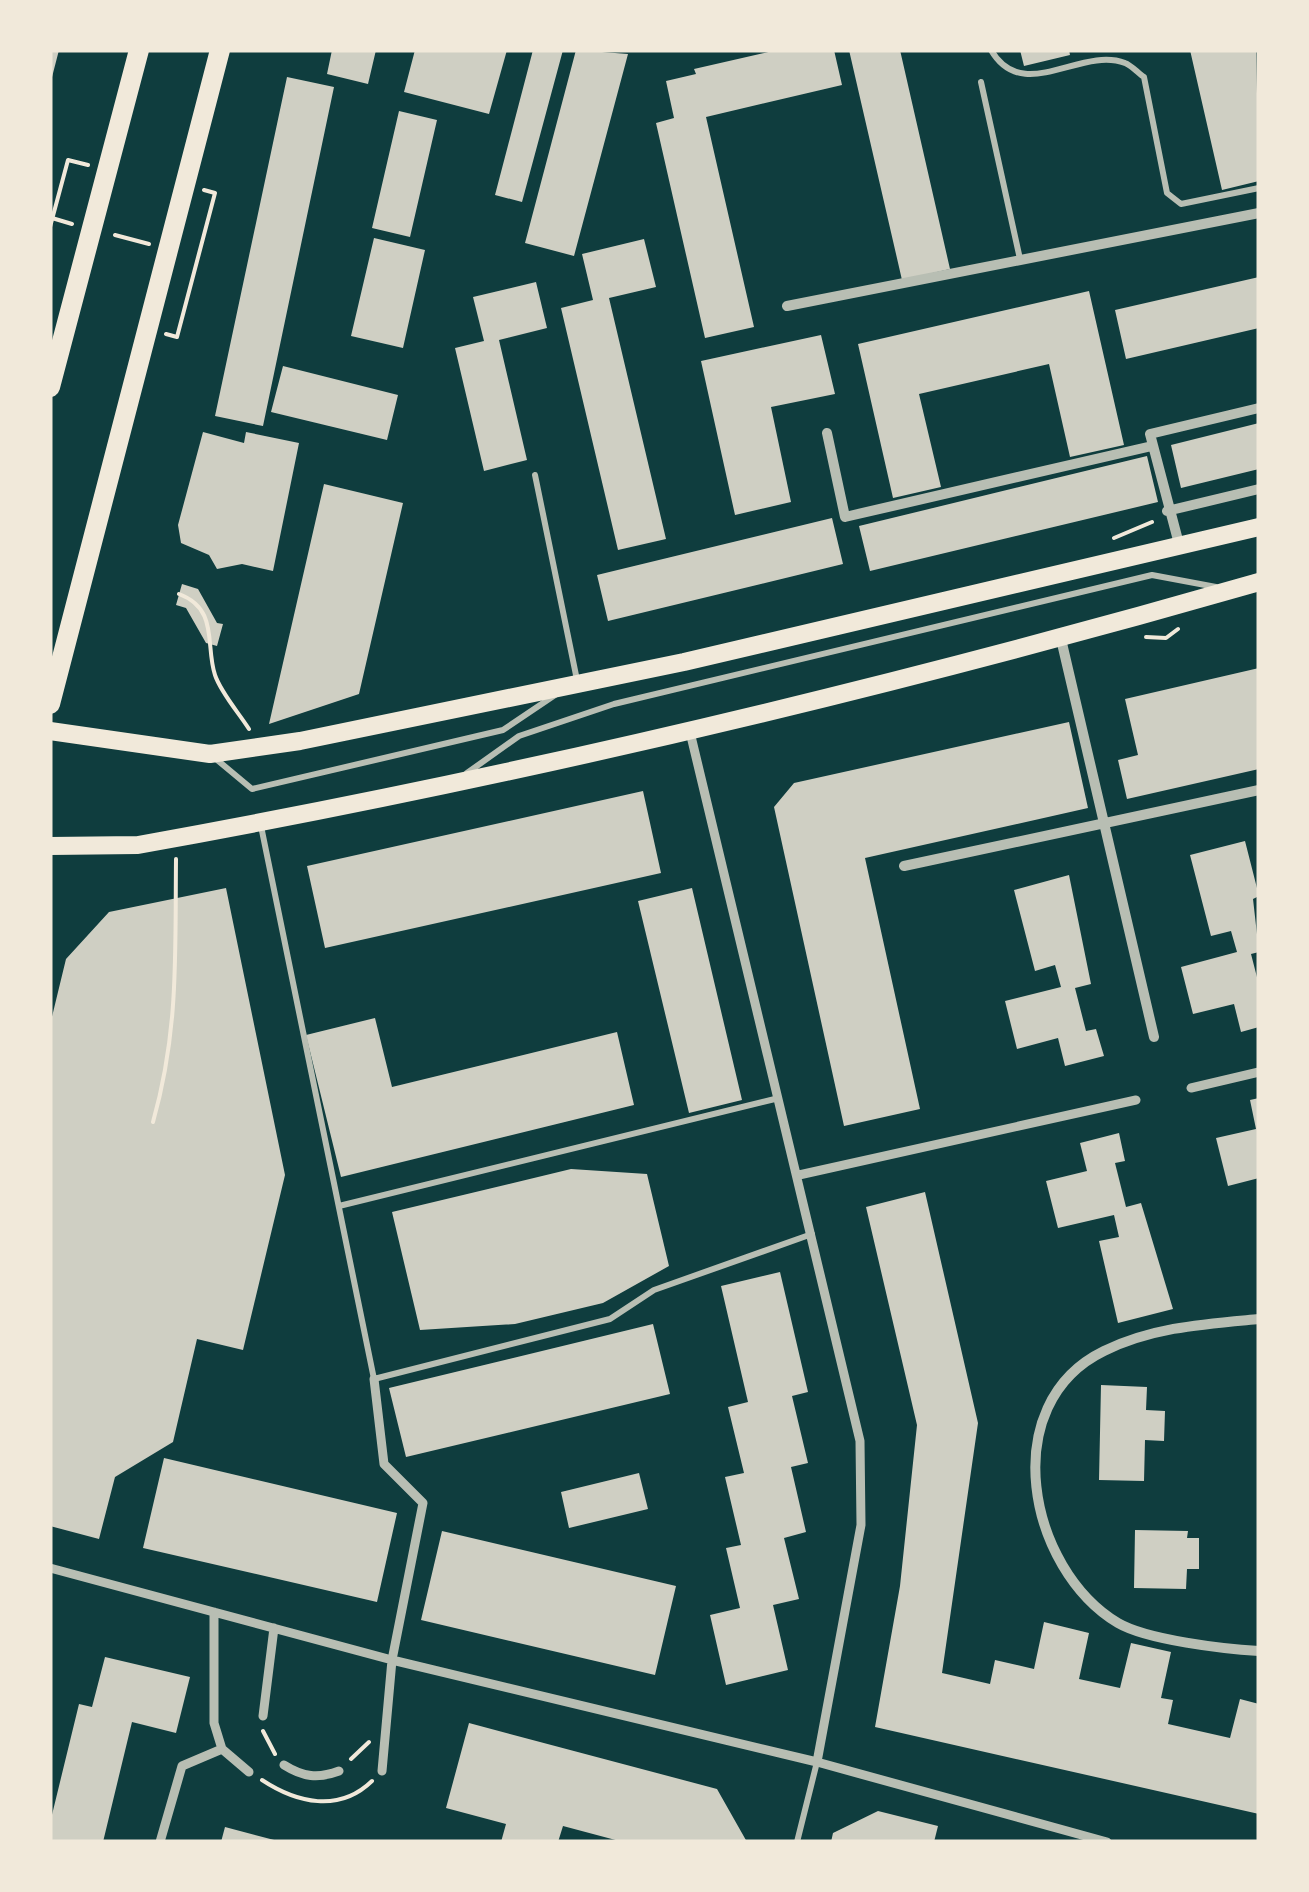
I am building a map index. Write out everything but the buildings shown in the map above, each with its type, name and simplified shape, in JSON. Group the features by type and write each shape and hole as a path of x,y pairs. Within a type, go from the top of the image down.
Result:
{"main road":[{"path":"50,386 138,50"},
{"path":"50,704 220,50"},
{"path":"50,732 210,754 260,746 573,685 1259,527"},
{"path":"50,846 138,845 690,732 1061,639 1259,582"}],"street":[{"path":"787,306 1259,213"},
{"path":"1179,544 1167,511 1150,434 1259,408"},
{"path":"827,433 845,517 1152,446"},
{"path":"1167,511 1259,489"},
{"path":"1061,639 1154,1037"},
{"path":"690,732 860,1441 861,1508 816,1762"},
{"path":"904,866 1259,790"},
{"path":"1191,1088 1259,1072"},
{"path":"799,1174 1136,1100"},
{"path":"1259,1319 1170,1327 1101,1352 1056,1390 1035,1454 1039,1520 1069,1580 1119,1624 1214,1648 1259,1651"},
{"path":"374,1379 384,1464 423,1503 392,1660 382,1770"},
{"path":"50,1568 392,1660 816,1762 1107,1842"},
{"path":"214,1612 214,1723 222,1749 249,1772"},
{"path":"263,1716 274,1628"},
{"path":"160,1842 182,1766 222,1749"},
{"path":"284,1765 299,1774 325,1777 338,1771"}],"lane":[{"path":"991,50 1000,65 1019,73 1046,74 1098,62 1124,62 1144,77 1167,193 1181,204 1259,188"},
{"path":"981,82 1021,260"},
{"path":"210,754 252,789 503,730 573,685 535,475"},
{"path":"453,782 520,736 614,704 1152,575 1230,590"},
{"path":"260,823 374,1379 610,1318 654,1290 813,1234"},
{"path":"339,1206 780,1098"},
{"path":"796,1842 816,1762"}],"path":[{"path":"50,226 68,160"},
{"path":"176,336 215,193"},
{"path":"52,218 88,228"},
{"path":"107,233 161,247"},
{"path":"179,594 192,598 213,632 215,676 260,746"},
{"path":"153,1122 170,1063 177,968 176,859"},
{"path":"263,1716 264,1734 284,1765"},
{"path":"338,1771 386,1730"},
{"path":"249,1772 286,1796 312,1802 338,1800 363,1789 382,1770"}]}
